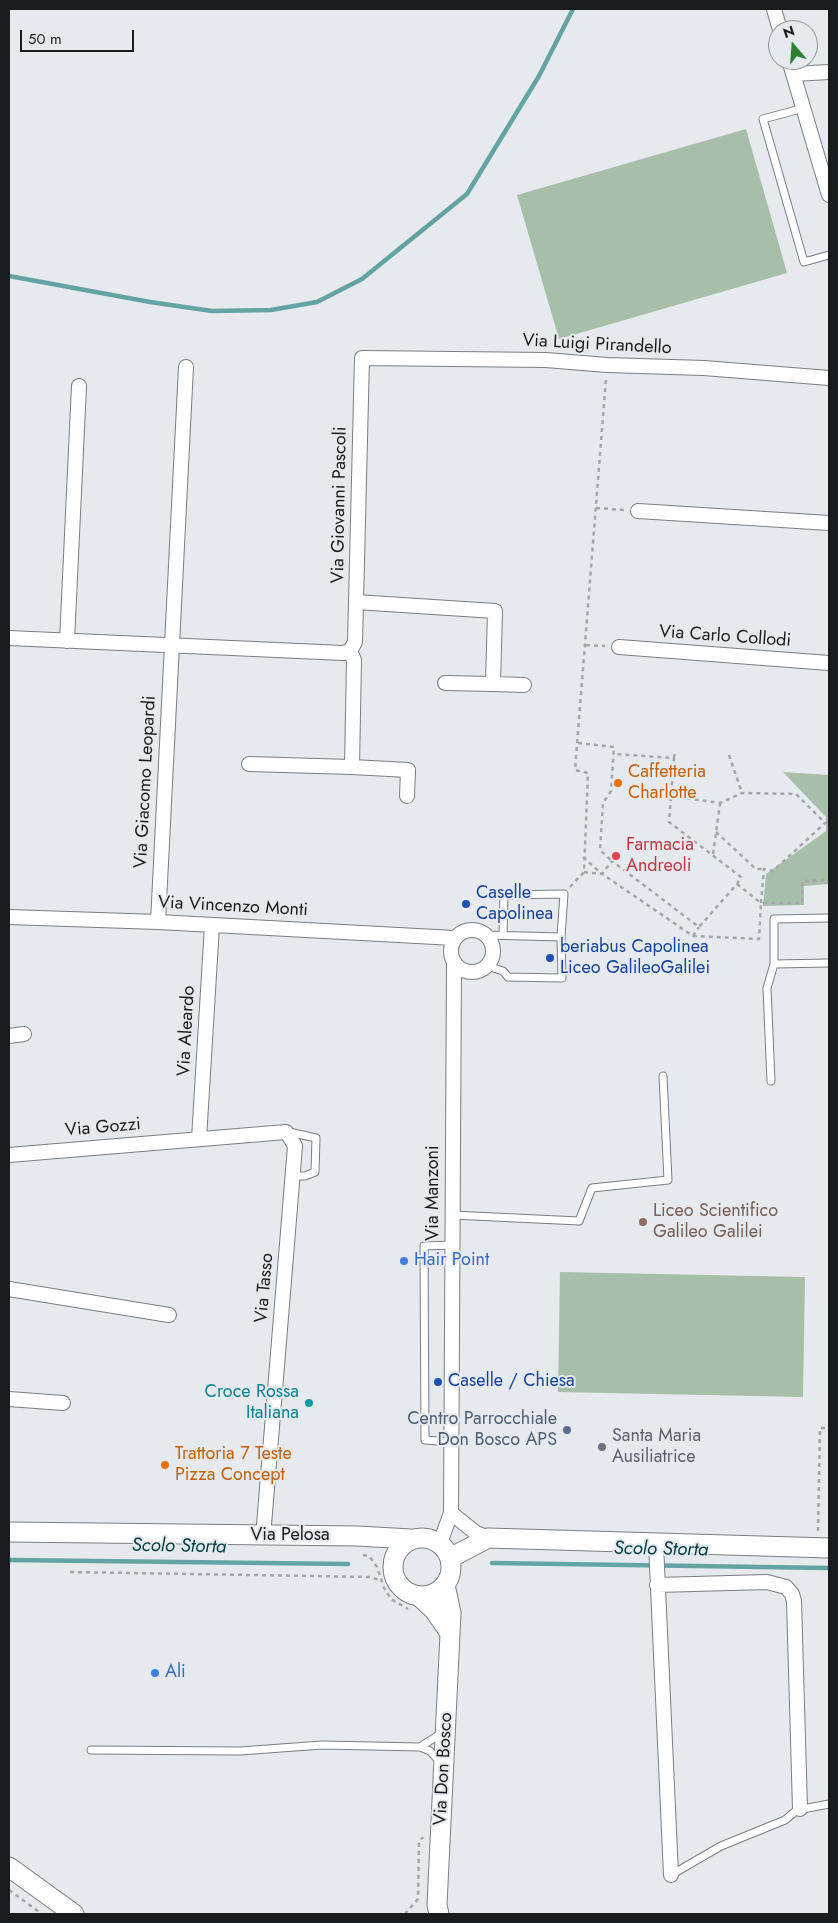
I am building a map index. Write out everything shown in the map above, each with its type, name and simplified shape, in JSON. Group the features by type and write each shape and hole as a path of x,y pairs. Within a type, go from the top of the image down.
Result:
{"main road":[{"name":"Via Pelosa","path":"9,1532 411,1539"},
{"path":"359,1537 393,1567"},
{"path":"445,1551 488,1538 657,1565 823,1548"},
{"path":"416,1603 445,1585 452,1567 445,1551 431,1539 411,1539 398,1550 393,1567 394,1575 403,1589 416,1603 434,1610 450,1633"},
{"name":"Via Don Bosco","path":"436,1911 451,1613 445,1585"},
{"path":"9,1867 74,1914"}],"street":[{"path":"793,70 829,195"},
{"path":"794,74 829,72"},
{"name":"Via Luigi Pirandello","path":"362,358 541,360 608,365 704,368 829,378"},
{"name":"Via Giovanni Pascoli","path":"352,767 354,660 350,651 355,642 362,358"},
{"path":"173,645 186,367"},
{"path":"68,641 79,386"},
{"path":"638,511 829,523"},
{"path":"356,602 495,611 493,684"},
{"path":"9,638 343,653 350,651"},
{"name":"Via Giacomo Leopardi","path":"158,922 173,645"},
{"name":"Via Carlo Collodi","path":"619,648 829,663"},
{"path":"445,683 524,685"},
{"path":"250,764 408,770 407,796"},
{"name":"Via Vincenzo Monti","path":"9,917 158,922 454,938"},
{"name":"Via Aleardo","path":"199,1139 212,925"},
{"path":"454,991 482,969 491,960 492,946 485,935 472,930 466,930 454,938 450,951 454,964 464,971 482,969"},
{"name":"Via Manzoni","path":"451,1513 454,964"},
{"path":"9,1036 24,1034"},
{"path":"199,1139 286,1132"},
{"name":"Via Tasso","path":"263,1537 295,1146 286,1132"},
{"name":"Via Gozzi","path":"9,1154 199,1139"},
{"path":"9,1289 169,1315"},
{"path":"9,1399 63,1403"},
{"path":"445,1551 451,1513 476,1533 488,1538"},
{"path":"671,1875 657,1565 767,1582 786,1587 792,1594 794,1601 800,1809"}],"lane":[{"path":"804,108 764,119 804,262 829,255"},
{"path":"482,969 503,970 508,977 562,978 561,937 564,894 504,895 503,935"},
{"path":"771,1081 767,988 774,964 774,919 829,918"},
{"path":"485,935 561,937"},
{"path":"774,964 829,963"},
{"path":"452,1215 578,1220 592,1188 668,1180 663,1076"},
{"path":"286,1132 316,1138 315,1172 305,1176 293,1176"},
{"path":"451,1442 425,1440 424,1246 452,1245"},
{"path":"420,1747 438,1737 446,1729"},
{"path":"91,1750 240,1750 322,1746 420,1747 430,1751 444,1768"},
{"path":"671,1875 721,1846 785,1820 800,1809 829,1804"}],"path":[{"path":"564,894 584,872 583,857 588,773 575,770 608,365"},
{"path":"596,508 638,511"},
{"path":"585,645 619,648"},
{"path":"578,743 614,747 611,791 603,803 600,850 699,927"},
{"path":"675,751 669,822 741,877 693,936"},
{"path":"613,754 674,758"},
{"path":"729,755 742,792"},
{"path":"671,796 720,804 742,792 796,794 825,823"},
{"path":"713,854 720,804"},
{"path":"716,832 756,869 773,871 825,823 829,823"},
{"path":"583,857 602,874 693,936 759,939 764,870"},
{"path":"602,874 612,861"},
{"path":"584,872 602,874"},
{"path":"737,884 761,903 802,903 802,881 829,880"},
{"path":"823,1548 820,1428 829,1428"},
{"path":"359,1537 356,1553 369,1556 377,1567 382,1582 392,1599 403,1608 416,1603"},
{"path":"70,1572 371,1576 382,1582"},
{"path":"406,1914 418,1899 420,1842 428,1831"},
{"path":"9,1890 42,1914"}],"green space":[{"path":"746,129 787,273 559,339 517,195"},
{"path":"783,772 829,775 829,884 804,886 804,905 763,906 766,874 826,831 826,817"},
{"path":"560,1272 805,1277 803,1397 558,1392"}],"waterway":[{"path":"9,276 150,302 212,311 271,310 317,302 362,279 467,194 539,76 573,9"},
{"name":"Scolo Storta","path":"9,1560 348,1564"},
{"name":"Scolo Storta","path":"492,1563 829,1568"}],"place":[{"name":"Caffetteria Charlotte","path":"618,783"},
{"name":"Farmacia Andreoli","path":"616,856"},
{"name":"Caselle Capolinea","path":"466,904"},
{"name":"beriabus Capolinea Liceo GalileoGalilei","path":"550,958"},
{"name":"Liceo Scientifico Galileo Galilei","path":"643,1222"},
{"name":"Hair Point","path":"404,1261"},
{"name":"Caselle / Chiesa","path":"438,1382"},
{"name":"Croce Rossa Italiana","path":"309,1403"},
{"name":"Centro Parrocchiale Don Bosco APS","path":"567,1430"},
{"name":"Santa Maria Ausiliatrice","path":"602,1447"},
{"name":"Trattoria 7 Teste Pizza Concept","path":"165,1465"},
{"name":"Ali","path":"155,1673"}]}
